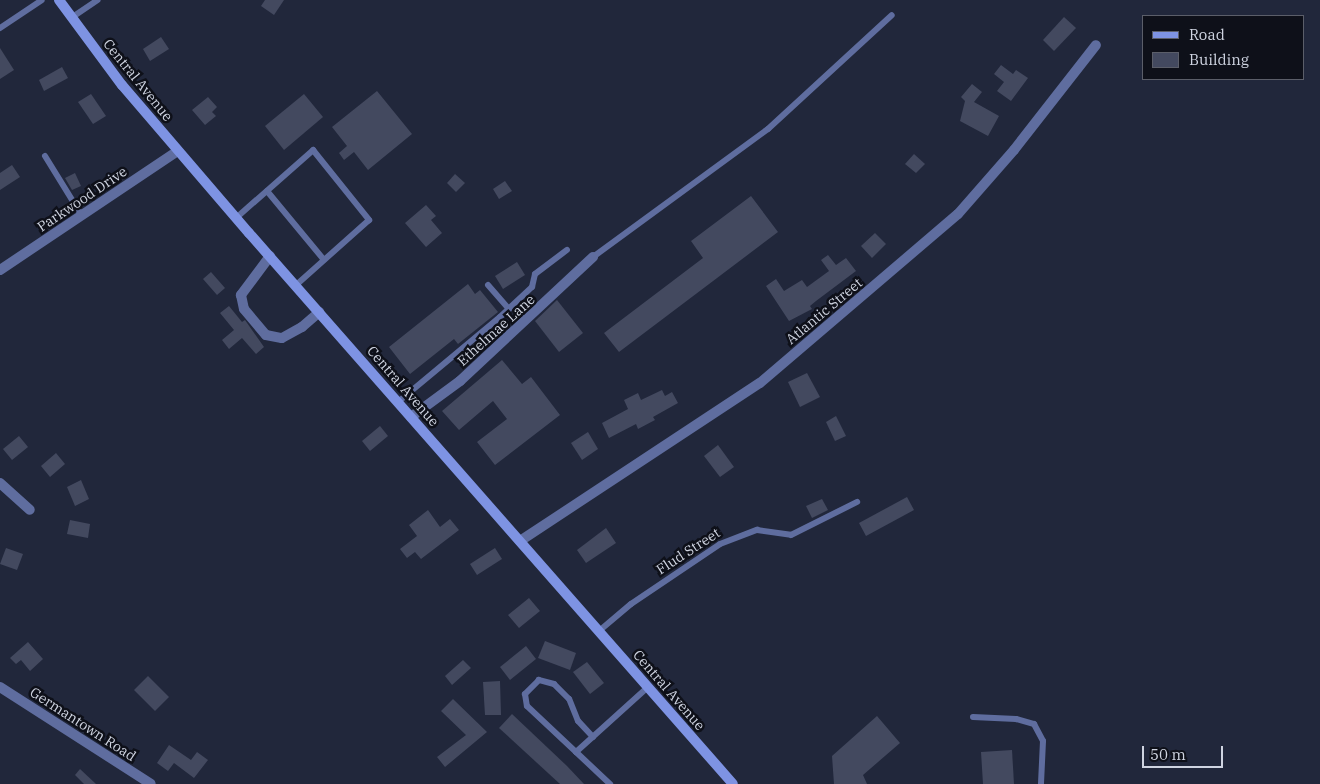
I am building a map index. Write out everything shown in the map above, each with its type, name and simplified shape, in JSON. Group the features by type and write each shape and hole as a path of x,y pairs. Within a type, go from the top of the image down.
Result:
{"street":[{"name":"Central Avenue","path":"59,0 122,85 178,151 733,784"},
{"name":"Atlantic Street","path":"520,541 752,388 958,214 1014,150 1096,45"},
{"name":"Parkwood Drive","path":"0,270 178,151"},
{"path":"270,256 241,295 244,310 266,335 282,338 302,327 319,312"},
{"name":"Ethelmae Lane","path":"411,417 460,381 593,257"},
{"path":"0,484 30,510"},
{"name":"Germantown Road","path":"0,688 151,784"}],"lane":[{"path":"0,28 42,0"},
{"path":"71,18 98,0"},
{"path":"593,257 768,130 892,15"},
{"path":"236,218 313,150 369,220 296,285"},
{"path":"45,156 82,216"},
{"path":"267,191 324,260"},
{"path":"398,402 509,308 532,287 535,274 567,250"},
{"path":"488,285 509,308"},
{"name":"Flud Street","path":"599,632 631,604 720,544 757,530 791,535 857,502"},
{"path":"593,737 578,721 569,699 554,684 539,680 525,694 527,706 610,784"},
{"path":"576,752 648,687"},
{"path":"972,717 1016,718 1034,724 1043,741 1041,784"}],"building":[{"path":"265,0 284,0 274,15 261,6"},
{"path":"1064,17 1076,28 1054,51 1043,40"},
{"path":"161,37 169,49 150,61 143,49"},
{"path":"0,48 14,70 0,79"},
{"path":"1001,65 1013,74 1016,70 1028,78 1011,101 997,91 1004,82 994,74"},
{"path":"62,67 68,78 44,91 39,80"},
{"path":"972,84 982,92 974,102 999,116 988,136 960,121 965,101 961,97"},
{"path":"377,91 412,134 368,170 354,152 344,160 339,153 347,146 332,127"},
{"path":"91,94 106,116 93,124 78,102"},
{"path":"304,94 323,117 284,150 265,126"},
{"path":"208,97 217,107 212,112 216,116 205,125 192,110"},
{"path":"914,154 925,164 916,173 905,164"},
{"path":"12,165 20,177 0,190 0,173"},
{"path":"75,173 81,186 72,190 65,178"},
{"path":"455,174 465,183 456,192 447,183"},
{"path":"505,181 512,191 499,199 493,189"},
{"path":"751,196 778,232 619,352 604,333 703,258 691,241"},
{"path":"426,205 436,216 431,220 442,233 426,247 405,223"},
{"path":"875,233 886,244 872,258 861,246"},
{"path":"828,255 836,265 846,258 856,271 810,306 812,309 789,321 766,286 776,279 784,291 802,280 807,287 829,271 821,260"},
{"path":"517,262 525,275 503,289 495,276"},
{"path":"211,272 225,288 217,295 203,279"},
{"path":"468,284 475,294 480,290 498,312 458,344 454,339 410,374 389,347"},
{"path":"557,300 583,333 559,352 535,321"},
{"path":"229,306 242,322 245,320 264,347 256,354 242,338 229,349 222,340 234,330 220,313"},
{"path":"502,360 522,384 531,377 560,415 495,465 477,442 507,419 493,401 459,430 442,411"},
{"path":"807,373 820,397 800,407 788,382"},
{"path":"662,390 665,396 672,392 678,403 653,417 655,420 638,429 636,424 609,438 602,423 628,409 624,400 638,393 641,400"},
{"path":"836,416 846,436 835,441 826,422"},
{"path":"380,426 388,436 370,451 362,441"},
{"path":"588,432 598,449 582,460 571,443"},
{"path":"19,436 28,447 12,460 3,449"},
{"path":"718,445 734,467 720,477 704,456"},
{"path":"56,453 65,464 50,477 41,466"},
{"path":"81,480 89,499 75,506 67,487"},
{"path":"907,497 914,510 866,536 859,523"},
{"path":"822,499 828,510 812,518 806,506"},
{"path":"428,510 440,527 450,519 459,530 421,559 415,552 407,558 400,549 417,536 409,525"},
{"path":"70,520 90,524 88,538 67,534"},
{"path":"606,528 616,543 586,563 577,550"},
{"path":"6,548 23,554 17,570 0,564"},
{"path":"495,548 502,559 477,575 470,564"},
{"path":"529,598 540,611 519,628 508,615"},
{"path":"545,641 576,653 570,670 538,658"},
{"path":"28,642 43,659 30,671 21,660 16,664 10,658"},
{"path":"526,646 536,659 510,680 500,667"},
{"path":"463,660 471,668 452,685 445,676"},
{"path":"587,662 604,683 590,694 573,672"},
{"path":"148,676 169,697 155,711 134,690"},
{"path":"500,681 501,715 485,715 483,682"},
{"path":"453,699 487,732 445,767 437,757 466,735 441,711"},
{"path":"512,714 584,784 560,784 499,728"},
{"path":"877,716 900,743 863,775 867,784 834,784 832,756"},
{"path":"169,745 191,760 197,752 208,760 194,778 174,763 168,771 157,763"},
{"path":"1012,750 1014,784 983,784 981,752"},
{"path":"80,769 96,784 84,784 75,775"}]}
